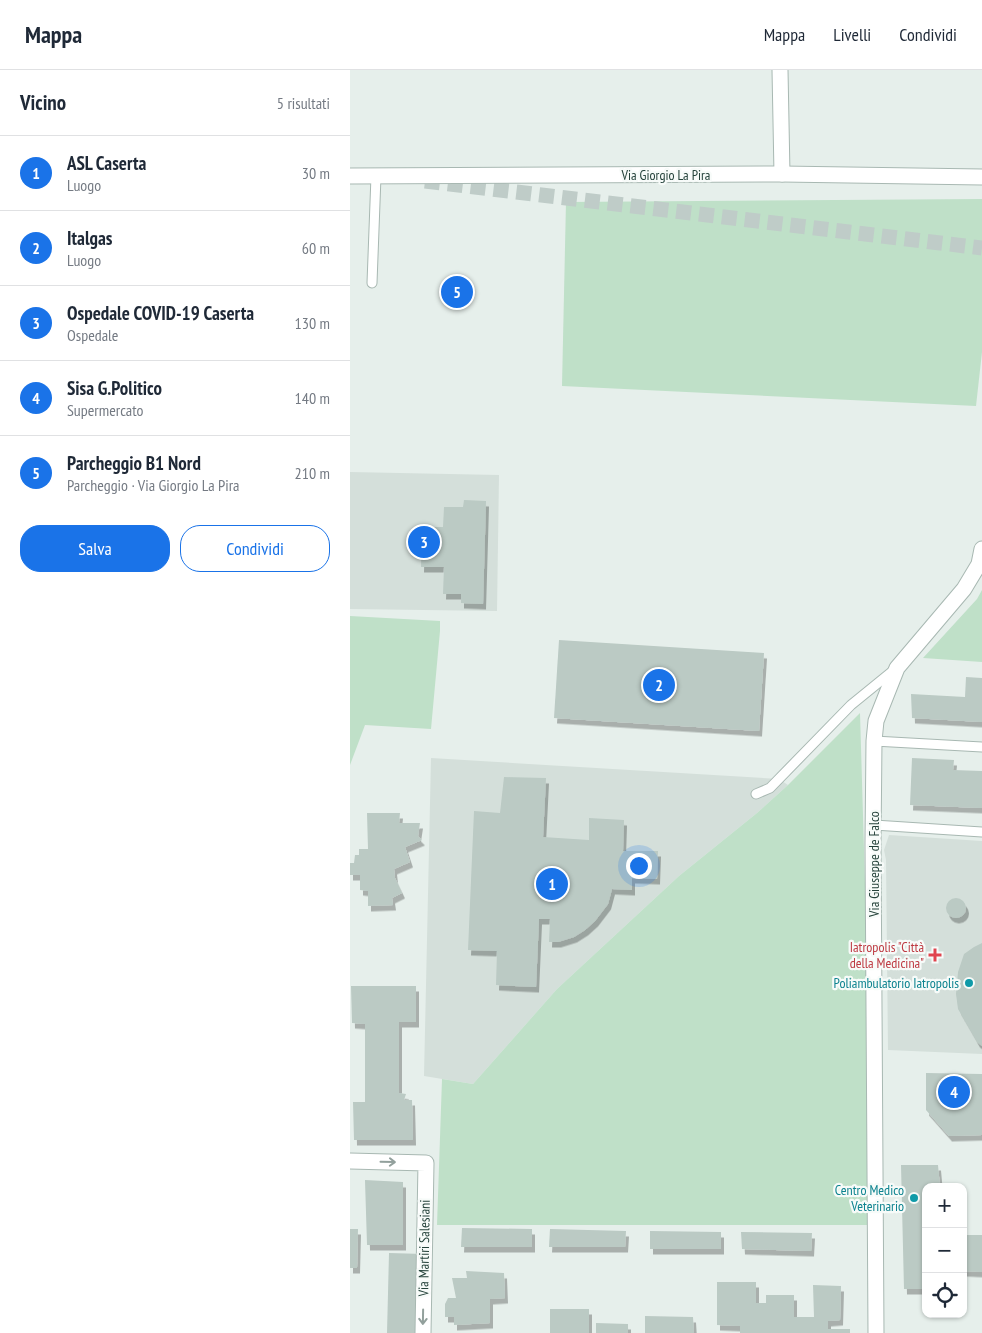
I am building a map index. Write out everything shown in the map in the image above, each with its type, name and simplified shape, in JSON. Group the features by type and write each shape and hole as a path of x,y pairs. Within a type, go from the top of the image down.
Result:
{"street":[{"path":"780,70 782,174"},
{"name":"Via Giorgio La Pira","path":"350,176 782,174 982,177"},
{"name":"Via Giuseppe de Falco","path":"876,1333 873,843 876,720 897,668 964,589 979,564 982,548"},
{"name":"Via Martiri Salesiani","path":"350,1161 426,1163 423,1333"}],"lane":[{"path":"372,283 376,176"},
{"path":"756,794 770,788 851,706 897,668"},
{"path":"874,741 982,747"},
{"path":"874,826 982,832"}],"shaded area":[{"path":"350,472 499,475 497,611 350,609"},
{"path":"431,758 779,779 788,785 757,813 679,876 557,989 473,1084 424,1076"},
{"name":"Iatropolis \"Città della Medicina\"","path":"889,835 982,841 982,1054 888,1050 886,860 884,850"}],"green space":[{"path":"982,199 982,352 976,406 562,386 566,202"},
{"path":"982,590 982,662 923,658 977,599"},
{"path":"350,616 440,621 440,631 431,729 365,725 350,765"},
{"path":"860,713 875,1225 437,1225 442,1079 473,1084 557,989 679,876 757,813 788,785"}],"building":[{"path":"464,500 486,501 483,604 461,603 461,594 443,594 444,567 421,567 422,527 443,527 444,507 463,507"},
{"path":"559,640 764,653 759,731 554,718"},
{"path":"966,677 982,678 982,722 912,718 911,694 965,697"},
{"path":"912,758 954,760 953,770 982,771 982,808 910,805"},
{"path":"504,777 546,778 543,837 589,840 589,818 624,820 623,851 658,851 657,879 632,878 632,890 612,889 608,904 595,921 574,937 558,942 549,942 550,919 539,919 536,987 496,985 497,951 468,950 474,811 500,813"},
{"path":"367,813 400,813 399,823 420,823 418,836 422,840 405,847 410,862 394,869 395,878 402,893 392,898 393,905 368,906 368,891 360,890 360,875 350,875 350,863 354,863 355,855 359,855 359,849 368,849"},
{"path":"952,898 960,898 966,904 966,912 960,918 952,918 946,912 946,904"},
{"name":"Poliambulatorio Iatropolis","path":"982,943 982,1046 977,1042 958,1009 956,994 958,972 964,954"},
{"path":"351,986 416,986 416,1022 399,1022 399,1093 406,1094 404,1100 412,1100 413,1140 354,1140 353,1102 365,1102 365,1024 352,1023"},
{"path":"926,1073 982,1074 982,1135 949,1136 926,1110"},
{"path":"901,1165 938,1165 940,1183 922,1183 922,1289 904,1289"},
{"path":"365,1180 403,1182 403,1245 367,1245"},
{"path":"462,1228 532,1229 532,1247 461,1247"},
{"path":"350,1229 358,1229 357,1268 350,1268"},
{"path":"550,1229 626,1231 625,1247 549,1247"},
{"path":"650,1231 721,1232 721,1249 650,1249"},
{"path":"741,1232 812,1233 811,1251 742,1249"},
{"path":"967,1235 982,1235 982,1272 967,1271"},
{"path":"389,1253 424,1254 423,1333 387,1333"},
{"path":"466,1271 504,1273 505,1298 490,1299 490,1323 454,1325 454,1317 445,1317 445,1304 448,1298 456,1298 452,1278 467,1278"},
{"path":"717,1282 756,1282 756,1303 766,1303 766,1295 794,1295 794,1317 814,1317 813,1285 841,1286 840,1320 828,1321 828,1329 850,1329 850,1333 740,1333 740,1326 717,1325"},
{"path":"550,1309 589,1309 589,1333 550,1333"},
{"path":"645,1316 693,1317 694,1333 645,1333"},
{"path":"596,1323 628,1324 628,1333 596,1333"}],"tunnel":[{"path":"425,181 982,248"}],"place":[{"name":"Parcheggio B1 Nord","path":"457,292"},
{"name":"Ospedale COVID-19 Caserta","path":"424,542"},
{"name":"Italgas","path":"659,685"},
{"name":"ASL Caserta","path":"552,884"},
{"name":"Iatropolis \"Città della Medicina\"","path":"935,955"},
{"name":"Poliambulatorio Iatropolis","path":"969,983"},
{"name":"Sisa G.Politico","path":"954,1092"},
{"name":"Centro Medico Veterinario","path":"914,1198"}]}
